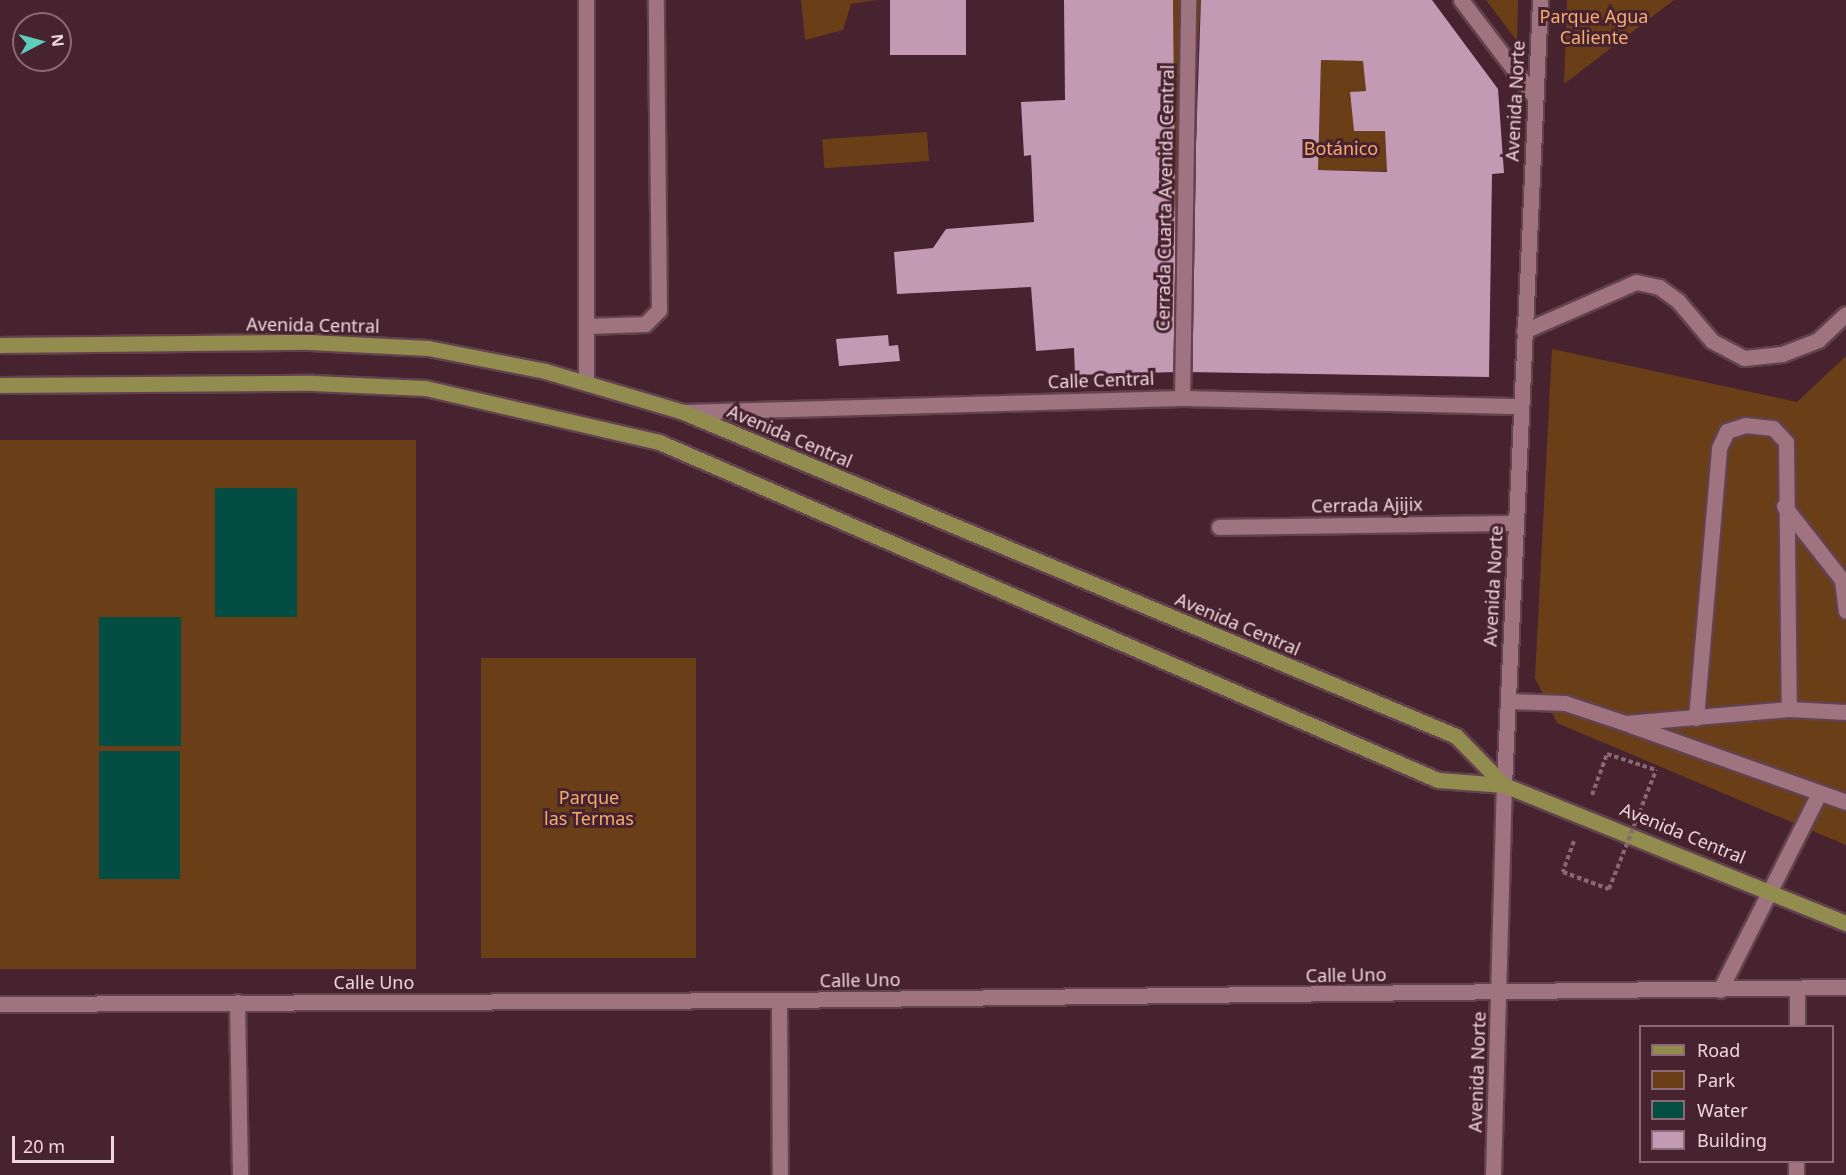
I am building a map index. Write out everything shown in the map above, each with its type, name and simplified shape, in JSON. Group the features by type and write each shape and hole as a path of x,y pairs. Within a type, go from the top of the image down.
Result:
{"main road":[{"name":"Avenida Central","path":"0,345 310,342 428,348 586,383 683,412 1456,736 1504,785"},
{"name":"Avenida Central","path":"0,385 314,383 425,387 659,442 1438,780 1504,785 1584,814 1770,889 1846,923"}],"street":[{"path":"586,0 582,12 586,383"},
{"path":"586,326 645,324 659,310 657,0"},
{"name":"Cerrada Cuarta Avenida Central","path":"1182,398 1188,0"},
{"path":"1461,0 1535,97"},
{"name":"Avenida Norte","path":"1493,1175 1500,993 1504,785 1539,0"},
{"path":"1524,331 1636,282 1659,287 1678,301 1712,341 1744,358 1782,354 1818,340 1846,314"},
{"name":"Calle Central","path":"683,412 1182,398 1521,406"},
{"path":"1696,718 1719,448 1727,431 1736,426 1764,425 1781,434 1787,453 1784,506 1789,709"},
{"path":"1784,506 1842,580 1846,611"},
{"name":"Cerrada Ajijix","path":"1219,527 1516,523"},
{"path":"1508,701 1565,703 1846,802"},
{"path":"1625,723 1789,709 1846,712"},
{"path":"1720,990 1819,793"},
{"name":"Calle Uno","path":"0,1004 779,1000 1797,990 1846,987"},
{"path":"1797,990 1797,1025"},
{"path":"779,1000 780,1175"},
{"path":"237,1002 240,1175"}],"path":[{"path":"1607,754 1656,770 1609,890 1563,872 1584,814 1607,754"}],"green space":[{"path":"801,0 877,0 851,4 843,30 805,40"},
{"path":"1173,0 1201,0 1177,372"},
{"path":"1486,0 1518,0 1517,41"},
{"name":"Parque Agua Caliente","path":"1567,0 1674,0 1564,84"},
{"name":"Botánico","path":"1321,60 1363,61 1366,91 1350,92 1354,130 1385,131 1387,171 1318,170"},
{"path":"927,132 929,161 824,168 822,139"},
{"path":"1552,349 1797,402 1846,356 1846,845 1557,723 1535,678"},
{"path":"0,440 416,440 416,969 0,969"},
{"name":"Parque las Termas","path":"481,658 696,658 696,958 481,958"}],"water":[{"path":"215,488 297,488 297,617 215,617"},
{"path":"99,617 181,617 181,746 99,746"},
{"path":"99,751 180,751 180,879 99,879"}],"building":[{"path":"890,0 966,0 966,55 890,55"},
{"path":"1064,0 1173,0 1177,372 1075,375 1074,348 1036,351 1031,287 897,294 894,252 933,248 946,229 1034,222 1031,155 1024,156 1021,102 1065,100"},
{"path":"1201,0 1432,0 1498,89 1504,173 1492,174 1489,377 1188,372","holes":["1321,60 1363,61 1366,91 1350,92 1354,131 1385,131 1387,172 1318,170"]},
{"path":"888,335 889,346 898,345 900,361 839,366 836,339"}]}
